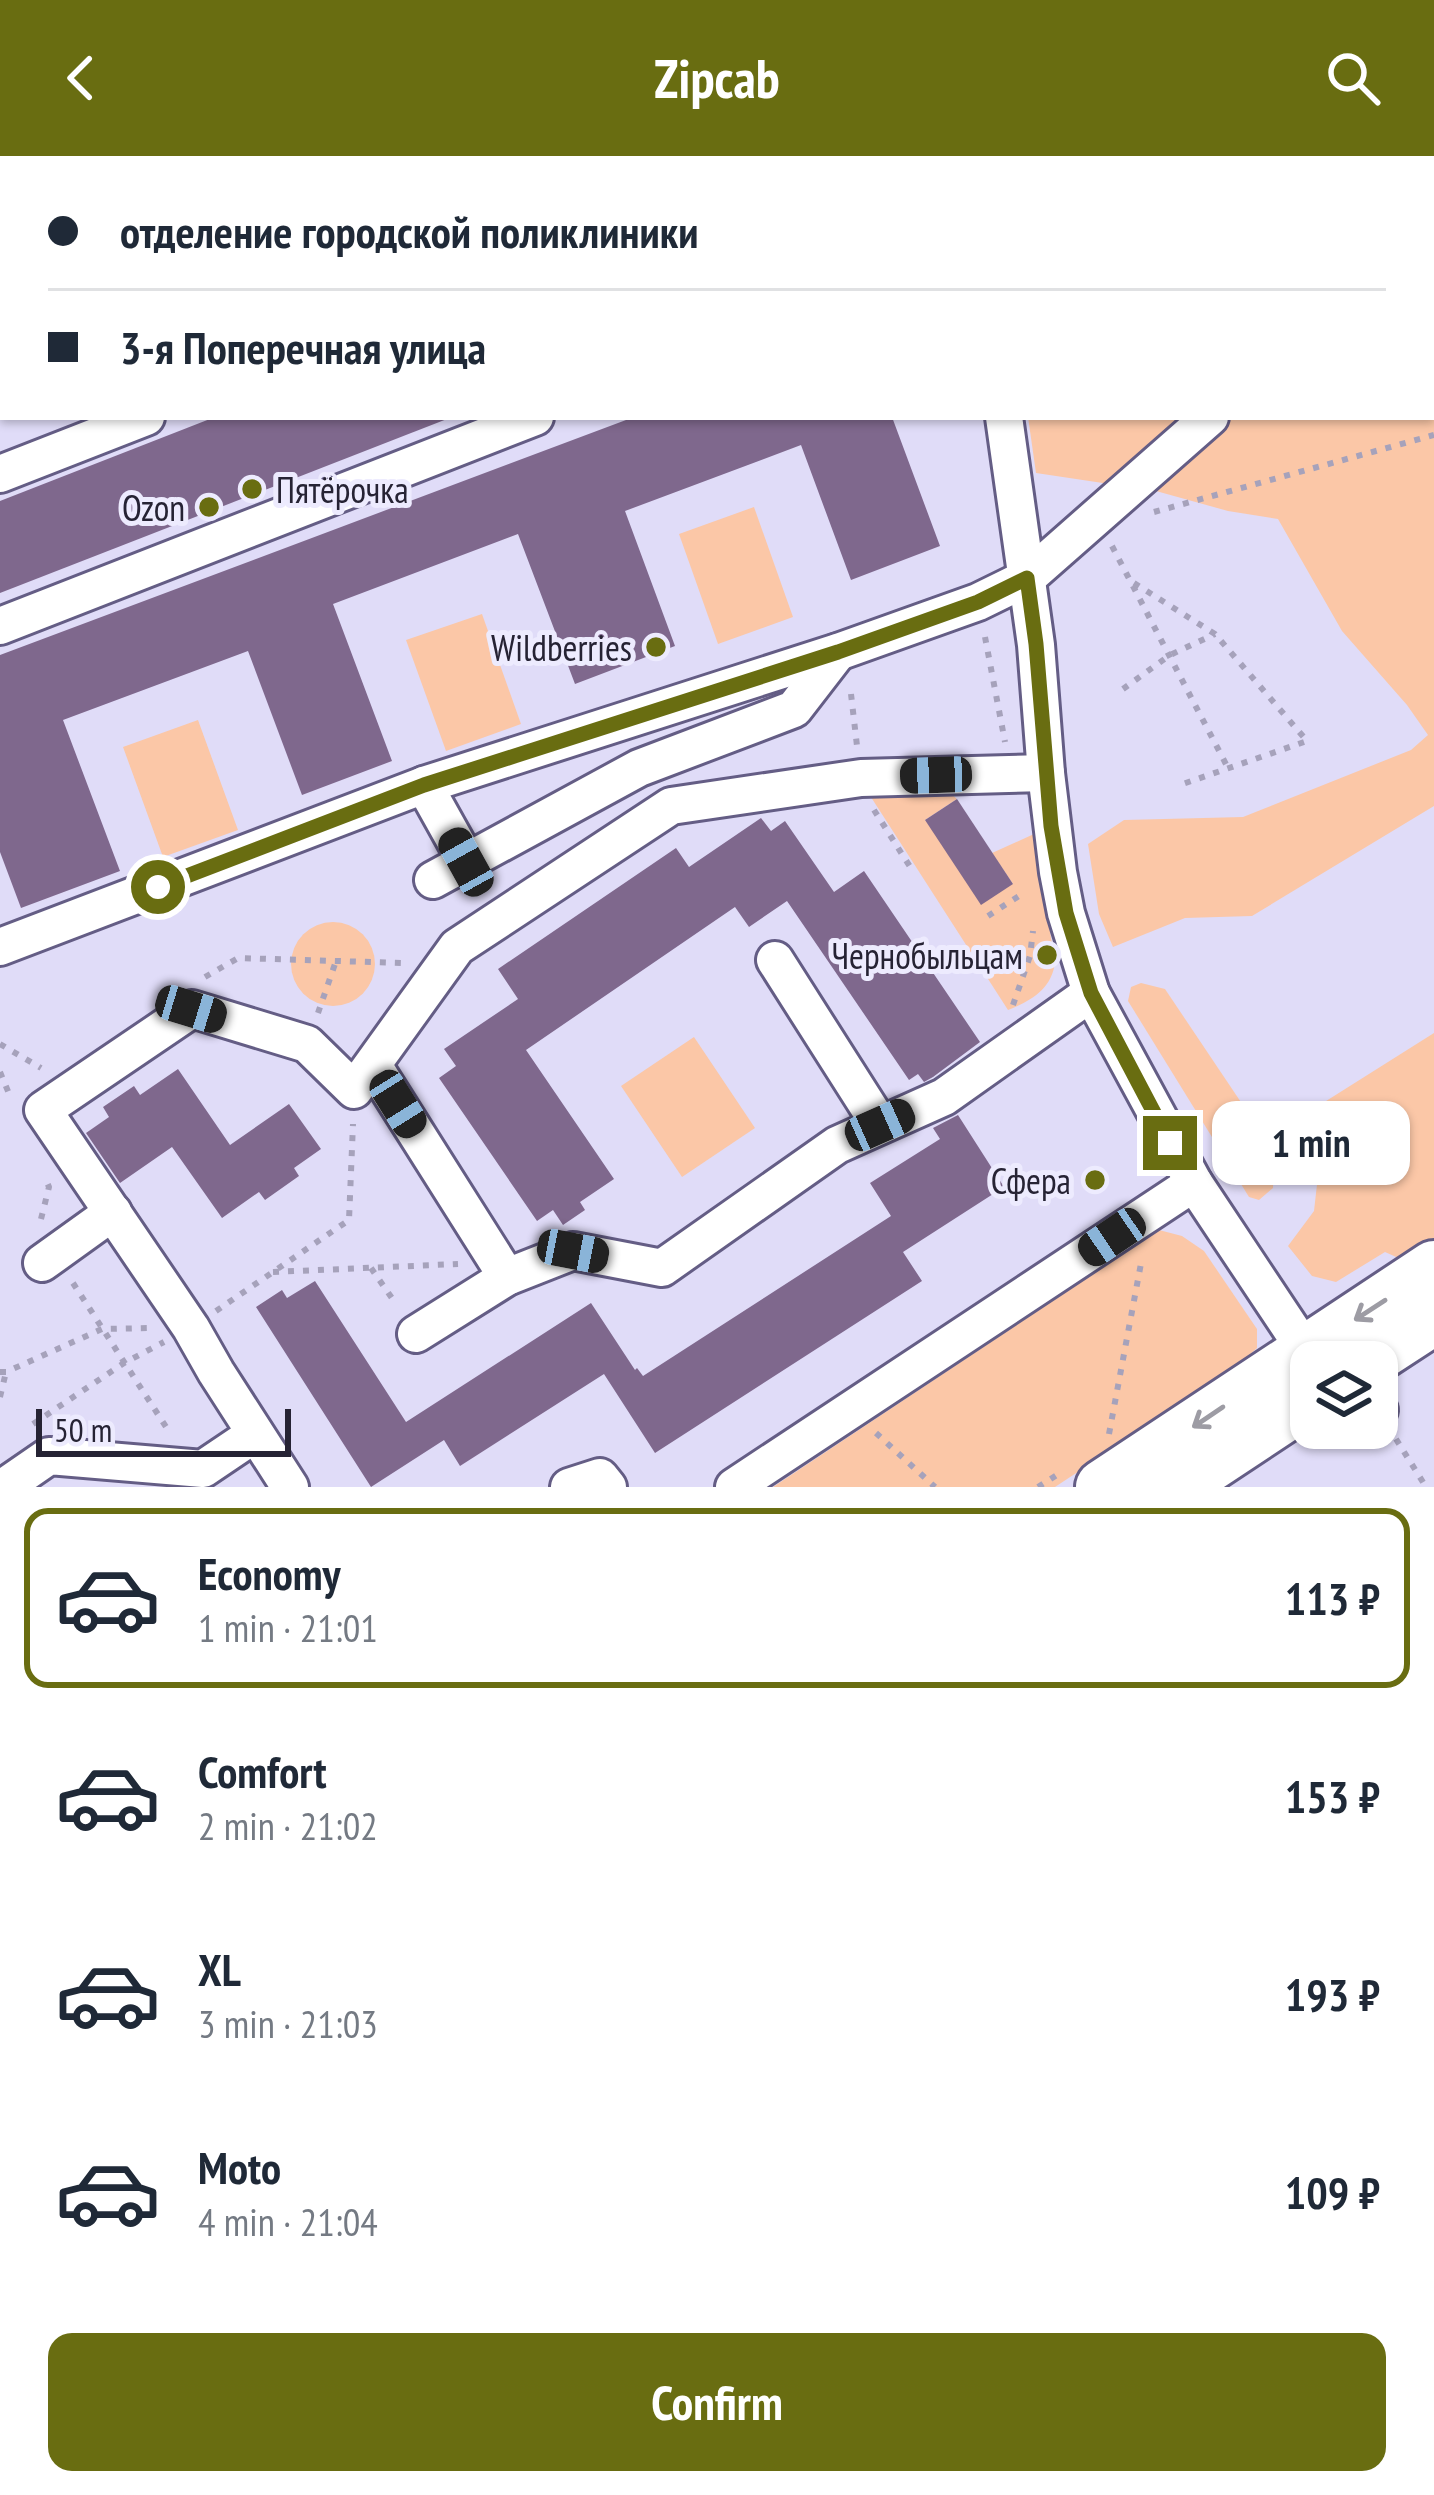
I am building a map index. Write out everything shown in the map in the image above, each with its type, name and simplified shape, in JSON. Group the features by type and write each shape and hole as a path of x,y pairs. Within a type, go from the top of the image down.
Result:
{"highway":[{"path":"1345,1341 1434,1268"},
{"path":"1398,1364 1434,1318"},
{"path":"1094,1464 1290,1379"},
{"path":"1175,1487 1290,1387"}],"street":[{"path":"0,474 138,420"},
{"path":"0,626 527,420"},
{"path":"1004,420 1066,913 1091,993 1194,1183 1292,1341"},
{"path":"0,947 424,785 842,651 978,602 1027,578 1207,420"},
{"path":"433,880 639,768 794,709 842,651"},
{"path":"364,1077 457,947 670,806 861,778 1046,773"},
{"path":"424,785 466,862"},
{"path":"775,960 880,1125"},
{"path":"416,1334 502,1270 573,1251 662,1268 837,1145 944,1097 1091,993"},
{"path":"290,1487 191,1328 43,1110 191,1009 307,1045 364,1077 502,1270"},
{"path":"734,1487 1194,1183"},
{"path":"49,1259 113,1212"},
{"path":"4,1487 50,1456 203,1468 255,1433"},
{"path":"569,1487 600,1477 608,1487"}],"path":[{"path":"1228,768 1096,517 1159,512 1434,434"},
{"path":"1130,580 1215,634 1307,741 1177,785"},
{"path":"1124,689 1170,655 1215,634"},
{"path":"842,651 862,791 914,873"},
{"path":"988,916 1058,872"},
{"path":"197,982 238,958 445,964"},
{"path":"307,1045 336,961"},
{"path":"0,1044 76,1088"},
{"path":"0,1072 16,1111"},
{"path":"18,1434 124,1363 191,1328 349,1220 364,1077"},
{"path":"41,1168 50,1187 39,1229 49,1259 103,1329 192,1466"},
{"path":"1038,1487 1094,1464 1151,1211"},
{"path":"371,1268 416,1334"},
{"path":"273,1272 502,1270"},
{"path":"0,1397 3,1372 103,1329"},
{"path":"1398,1437 1426,1487"},
{"path":"900,1455 935,1487"}],"shaded area":[{"path":"1028,420 1434,420 1434,806 1252,916 1185,918 1113,947 1099,914 1088,844 1124,820 1243,817 1411,750 1428,735 1342,631 1278,519 1156,491 1036,473"},
{"path":"754,507 793,617 718,644 679,534"},
{"path":"482,614 521,724 446,751 406,640"},
{"path":"198,720 238,830 163,857 123,747"},
{"path":"949,792 957,799 925,820 1013,884 992,853 1034,834 1055,962 1050,980 1039,993 1008,1010 869,794"},
{"path":"333,922 363,934 375,964 363,994 333,1006 303,994 291,964 303,934"},
{"path":"1141,983 1165,989 1265,1138 1274,1159 1273,1188 1259,1200 1249,1197 1128,1001 1131,987"},
{"path":"1434,1033 1434,1240 1403,1260 1385,1252 1336,1282 1312,1276 1288,1246 1314,1211 1323,1131 1315,1108"},
{"path":"694,1037 755,1128 682,1177 621,1086"},
{"path":"1159,1230 1182,1236 1204,1251 1257,1329 1257,1348 1234,1369 1055,1487 773,1487"}],"building":[{"path":"207,420 444,420 0,593 0,501"},
{"path":"626,420 893,420 940,546 851,580 801,445 625,511 675,646 575,684 518,534 333,604 392,761 302,795 248,651 63,720 120,871 21,908 0,852 0,655"},
{"path":"957,799 1013,884 981,905 925,820"},
{"path":"761,818 771,831 785,821 834,892 864,871 980,1042 924,1082 918,1074 909,1080 787,901 749,927 735,907 526,1050 614,1179 580,1202 585,1210 563,1225 553,1210 537,1221 439,1078 456,1066 444,1049 518,999 498,969 676,848 689,867"},
{"path":"178,1069 230,1145 289,1104 321,1149 294,1168 299,1176 265,1200 259,1192 222,1218 172,1147 120,1183 86,1133 109,1117 103,1107 134,1086 140,1095"},
{"path":"958,1115 1004,1187 903,1252 922,1281 655,1453 604,1374 460,1466 444,1440 371,1487 256,1307 282,1290 287,1298 315,1281 406,1422 591,1303 643,1376 891,1216 870,1183 940,1139 933,1128"}],"place":[{"name":"Пятёрочка","path":"252,489"},
{"name":"Ozon","path":"209,507"},
{"name":"Wildberries","path":"656,647"},
{"name":"Чернобыльцам","path":"1047,955"},
{"name":"Сфера","path":"1095,1180"}],"route":[{"path":"158,887 424,785 838,652 978,602 1027,578 1051,826 1066,913 1091,993 1170,1143"}]}
